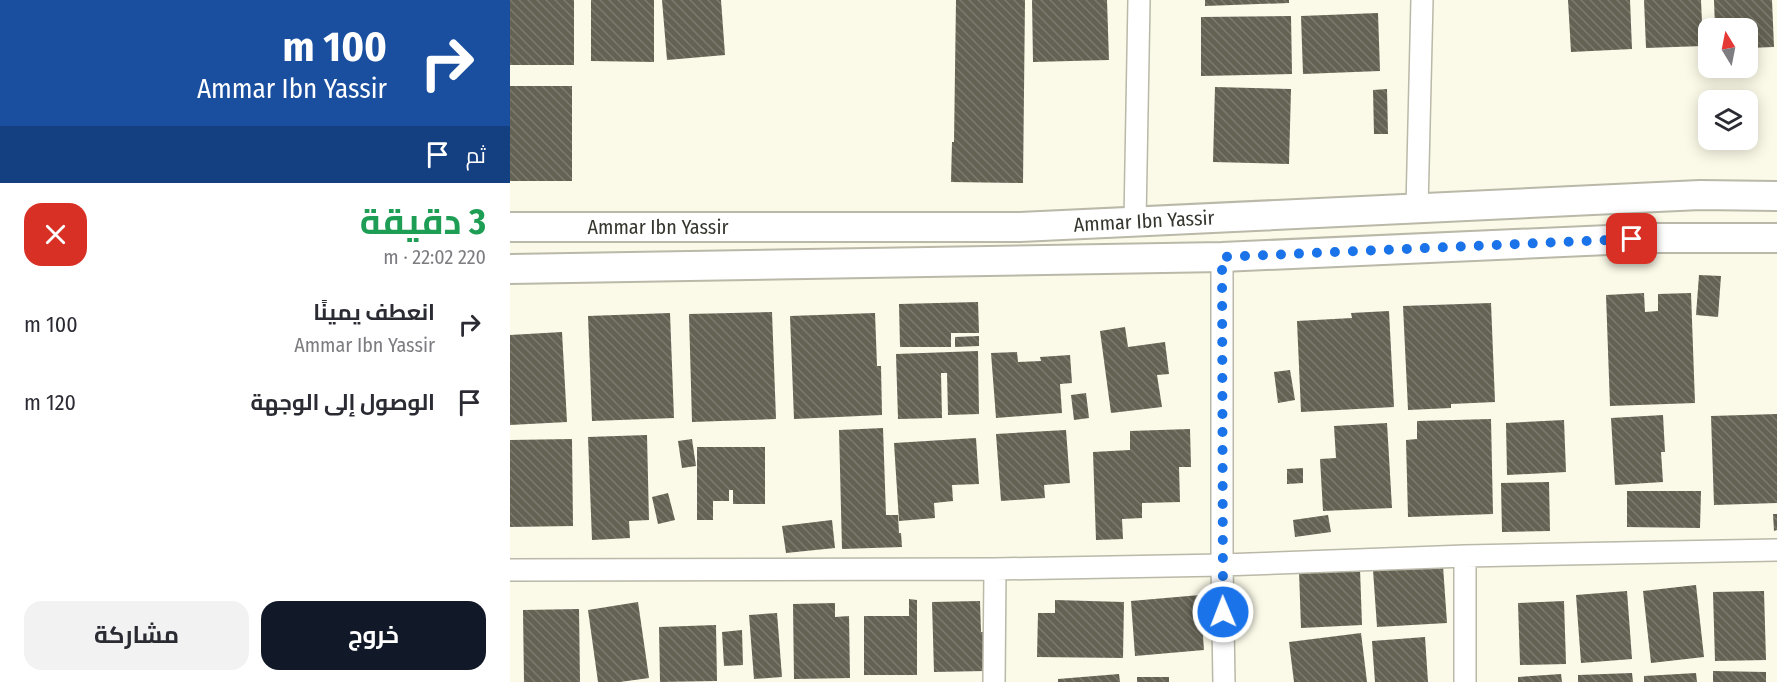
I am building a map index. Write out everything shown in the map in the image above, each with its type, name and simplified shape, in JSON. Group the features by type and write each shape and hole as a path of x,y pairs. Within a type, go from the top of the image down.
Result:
{"street":[{"path":"1135,222 1139,0"},
{"path":"1417,208 1422,0"},
{"name":"Ammar Ibn Yassir","path":"510,226 1020,227 1700,195 1777,196"},
{"name":"Ammar Ibn Yassir","path":"510,269 1222,257 1654,238 1777,238"},
{"path":"1222,257 1224,682"},
{"path":"510,570 995,569 1777,550"},
{"path":"1465,556 1465,682"},
{"path":"994,682 995,569"}],"building":[{"path":"510,0 574,0 574,65 510,65"},
{"path":"591,0 654,0 654,62 591,61"},
{"path":"662,0 721,0 725,55 667,60"},
{"path":"956,0 1025,0 1023,183 951,182 952,142 954,142"},
{"path":"1032,0 1107,0 1109,60 1033,62"},
{"path":"1205,0 1289,0 1289,3 1205,6"},
{"path":"1568,0 1630,0 1632,49 1571,52"},
{"path":"1644,0 1701,0 1702,18 1698,18 1698,46 1646,48"},
{"path":"1714,0 1772,0 1774,47 1758,48 1758,18 1715,18"},
{"path":"1378,13 1380,71 1303,74 1301,16"},
{"path":"1291,16 1292,74 1201,76 1201,17"},
{"path":"510,86 572,86 572,181 510,181"},
{"path":"1215,87 1291,89 1289,164 1213,162"},
{"path":"1387,89 1388,134 1374,134 1373,90"},
{"path":"1699,275 1721,276 1718,317 1696,315"},
{"path":"1644,293 1645,312 1658,311 1658,294 1691,293 1695,403 1610,406 1606,295"},
{"path":"978,302 979,333 951,333 951,347 900,347 899,304"},
{"path":"1491,303 1495,402 1451,404 1451,408 1408,410 1403,306"},
{"path":"1389,311 1394,407 1301,412 1297,321 1352,318 1351,313"},
{"path":"772,312 776,419 692,422 689,314"},
{"path":"670,313 674,418 592,421 588,316"},
{"path":"875,313 877,366 881,366 882,415 794,419 790,316"},
{"path":"1125,327 1128,347 1165,342 1169,374 1157,375 1162,407 1111,413 1100,331"},
{"path":"562,332 567,422 510,425 510,335"},
{"path":"979,336 979,346 955,347 955,337"},
{"path":"978,351 979,414 948,415 947,373 941,373 942,418 898,419 896,354"},
{"path":"1017,352 1018,362 1041,361 1040,357 1070,355 1072,383 1060,384 1062,413 996,418 991,353"},
{"path":"1290,370 1295,400 1278,403 1274,372"},
{"path":"1086,393 1089,418 1074,420 1071,395"},
{"path":"1777,414 1777,503 1714,505 1711,416"},
{"path":"1663,415 1665,452 1661,452 1663,482 1615,485 1611,418"},
{"path":"1491,419 1493,514 1408,517 1406,440 1417,439 1417,421"},
{"path":"1564,420 1566,472 1507,475 1506,423"},
{"path":"1387,423 1392,508 1323,511 1320,459 1336,458 1334,426"},
{"path":"883,428 886,515 898,515 902,547 842,549 839,430"},
{"path":"1190,429 1191,467 1179,467 1180,502 1142,503 1142,518 1122,519 1123,539 1096,540 1093,452 1130,450 1130,431"},
{"path":"1066,430 1070,483 1044,485 1045,498 1001,501 996,434"},
{"path":"647,435 649,520 629,521 630,538 592,540 588,437"},
{"path":"976,438 979,484 952,485 953,501 934,503 935,518 899,521 894,443"},
{"path":"572,439 573,526 510,527 510,440"},
{"path":"692,439 696,466 682,468 678,441"},
{"path":"697,447 765,447 765,504 733,504 733,490 729,490 729,501 713,501 713,520 697,520"},
{"path":"1303,468 1303,483 1287,484 1287,469"},
{"path":"1549,482 1550,531 1502,532 1501,483"},
{"path":"1627,491 1701,491 1700,528 1627,527"},
{"path":"668,493 675,520 658,524 652,497"},
{"path":"1773,514 1777,514 1777,530 1774,531"},
{"path":"1328,515 1331,532 1295,537 1293,520"},
{"path":"832,520 835,548 786,553 782,526"},
{"path":"1443,566 1447,623 1377,627 1373,570"},
{"path":"1360,569 1362,625 1301,628 1299,571"},
{"path":"1696,585 1704,657 1651,663 1643,591"},
{"path":"1627,591 1632,659 1581,663 1576,595"},
{"path":"1764,591 1766,660 1715,661 1713,592"},
{"path":"1200,595 1204,650 1135,656 1131,601"},
{"path":"909,599 917,600 917,675 864,675 864,616 909,616"},
{"path":"1055,600 1124,602 1123,658 1037,657 1038,613 1055,613"},
{"path":"980,601 985,671 934,672 932,602"},
{"path":"1564,601 1566,664 1520,665 1518,603"},
{"path":"638,602 649,678 598,682 588,610"},
{"path":"835,603 835,617 849,616 850,678 794,679 793,604"},
{"path":"579,609 580,682 524,682 523,610"},
{"path":"777,613 782,677 754,679 749,615"},
{"path":"716,625 717,681 660,682 659,627"},
{"path":"742,630 743,665 724,666 722,632"},
{"path":"1361,633 1367,682 1294,682 1289,642"},
{"path":"1425,637 1428,682 1375,682 1372,641"},
{"path":"1713,671 1766,672 1766,682 1713,682"},
{"path":"1632,673 1633,682 1578,682 1578,675"},
{"path":"1696,673 1697,682 1644,682 1644,676"},
{"path":"1119,674 1120,682 1058,682 1058,679"},
{"path":"1561,674 1562,682 1518,682 1518,677"},
{"path":"1137,677 1169,677 1169,682 1137,682"}],"route":[{"path":"1223,612 1222,257 1632,239"}]}
